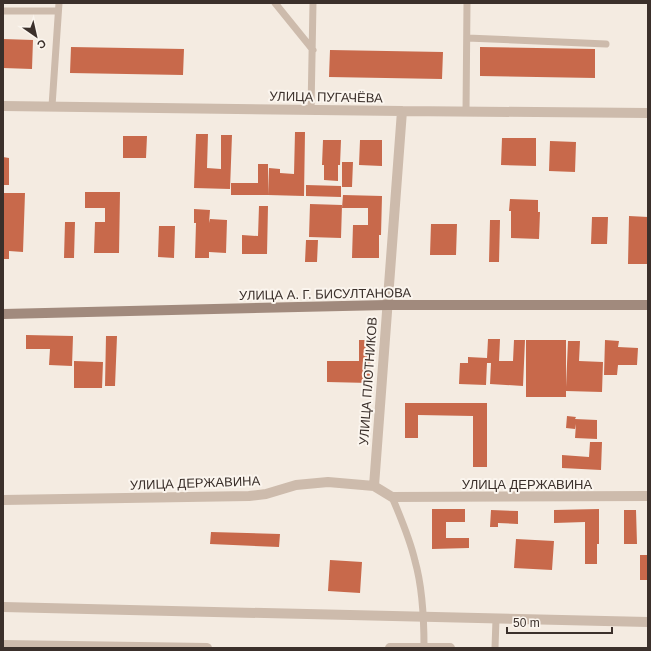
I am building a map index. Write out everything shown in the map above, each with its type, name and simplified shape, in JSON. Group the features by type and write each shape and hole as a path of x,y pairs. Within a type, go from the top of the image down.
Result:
{"street":[{"name":"УЛИЦА ПУГАЧЁВА","path":"3,106 648,113"},
{"name":"УЛИЦА ПЛОТНИКОВ","path":"374,486 402,111"},
{"name":"УЛИЦА А. Г. БИСУЛТАНОВА","path":"3,314 387,306 648,305"},
{"name":"УЛИЦА ДЕРЖАВИНА","path":"3,500 249,496 266,494 296,485 328,482 374,486 392,497 648,496"},
{"path":"3,607 648,622"},
{"path":"3,644 88,647 207,648"},
{"path":"390,648 450,648"}],"lane":[{"path":"52,106 59,3"},
{"path":"275,3 312,50"},
{"path":"311,110 314,3"},
{"path":"466,112 467,3"},
{"path":"3,11 58,11"},
{"path":"467,38 606,44"},
{"path":"392,497 405,527 416,562 424,617 424,647"},
{"path":"495,648 496,619"}],"building":[{"path":"3,39 33,40 32,69 3,68"},
{"path":"71,47 184,49 183,75 70,73"},
{"path":"480,47 595,49 595,78 480,76"},
{"path":"330,50 443,52 442,79 329,77"},
{"path":"295,132 305,132 304,196 268,195 269,168 280,169 280,173 294,174"},
{"path":"196,134 208,134 207,168 221,169 221,135 232,135 230,189 194,188"},
{"path":"123,136 147,136 146,158 123,158"},
{"path":"502,138 536,138 536,166 501,165"},
{"path":"323,140 341,140 338,181 324,180 324,165 322,165"},
{"path":"360,140 382,140 382,166 359,165"},
{"path":"550,141 576,142 575,172 549,171"},
{"path":"3,157 9,158 9,185 3,185"},
{"path":"342,162 353,162 352,187 342,187"},
{"path":"258,164 268,164 268,195 231,195 231,183 258,183"},
{"path":"306,185 341,186 341,197 306,196"},
{"path":"85,192 120,192 119,253 94,253 95,222 105,222 105,208 85,208"},
{"path":"3,193 25,193 23,252 9,251 9,259 3,259"},
{"path":"343,195 382,196 379,258 352,258 353,225 368,225 368,208 342,208"},
{"path":"510,199 538,200 538,212 540,212 539,239 511,238 511,211 509,211"},
{"path":"310,204 342,205 341,238 309,237"},
{"path":"259,206 268,206 267,254 242,254 242,235 258,236"},
{"path":"194,209 210,210 209,223 210,219 227,220 226,253 209,252 209,258 195,258 196,223 194,223"},
{"path":"629,216 648,217 647,264 628,264"},
{"path":"592,217 608,217 607,244 591,244"},
{"path":"490,220 500,220 499,262 489,262"},
{"path":"65,222 75,222 74,258 64,258"},
{"path":"431,224 457,224 456,255 430,255"},
{"path":"159,226 175,226 174,258 158,257"},
{"path":"306,240 318,240 317,262 305,262"},
{"path":"26,335 73,336 72,366 49,365 50,349 26,349"},
{"path":"106,336 117,336 115,386 105,386"},
{"path":"488,339 500,339 499,361 513,361 514,340 525,340 523,386 490,384 491,363 487,363 486,385 459,384 460,363 468,363 468,357 487,358"},
{"path":"359,340 371,340 370,383 327,382 327,361 359,361"},
{"path":"526,340 566,340 566,387 568,341 580,341 579,361 603,362 602,392 566,391 566,397 526,397"},
{"path":"605,340 619,341 618,347 638,348 637,365 618,365 617,375 604,375"},
{"path":"74,361 103,362 102,388 74,388"},
{"path":"405,403 487,403 487,467 473,467 473,416 418,415 418,438 405,438"},
{"path":"567,416 576,417 575,419 597,420 597,439 575,438 576,424 575,429 566,428"},
{"path":"590,442 602,442 601,470 562,468 562,455 589,457"},
{"path":"432,509 465,509 465,522 446,522 446,538 469,538 469,548 432,549"},
{"path":"599,509 599,544 597,544 597,564 585,564 585,522 554,523 554,510"},
{"path":"491,510 518,511 518,524 498,523 498,527 490,527"},
{"path":"624,510 636,510 637,544 624,544"},
{"path":"211,532 280,534 279,547 210,544"},
{"path":"516,539 554,541 552,570 514,568"},
{"path":"640,555 648,555 648,580 640,580"},
{"path":"330,560 362,562 360,593 328,591"}]}
